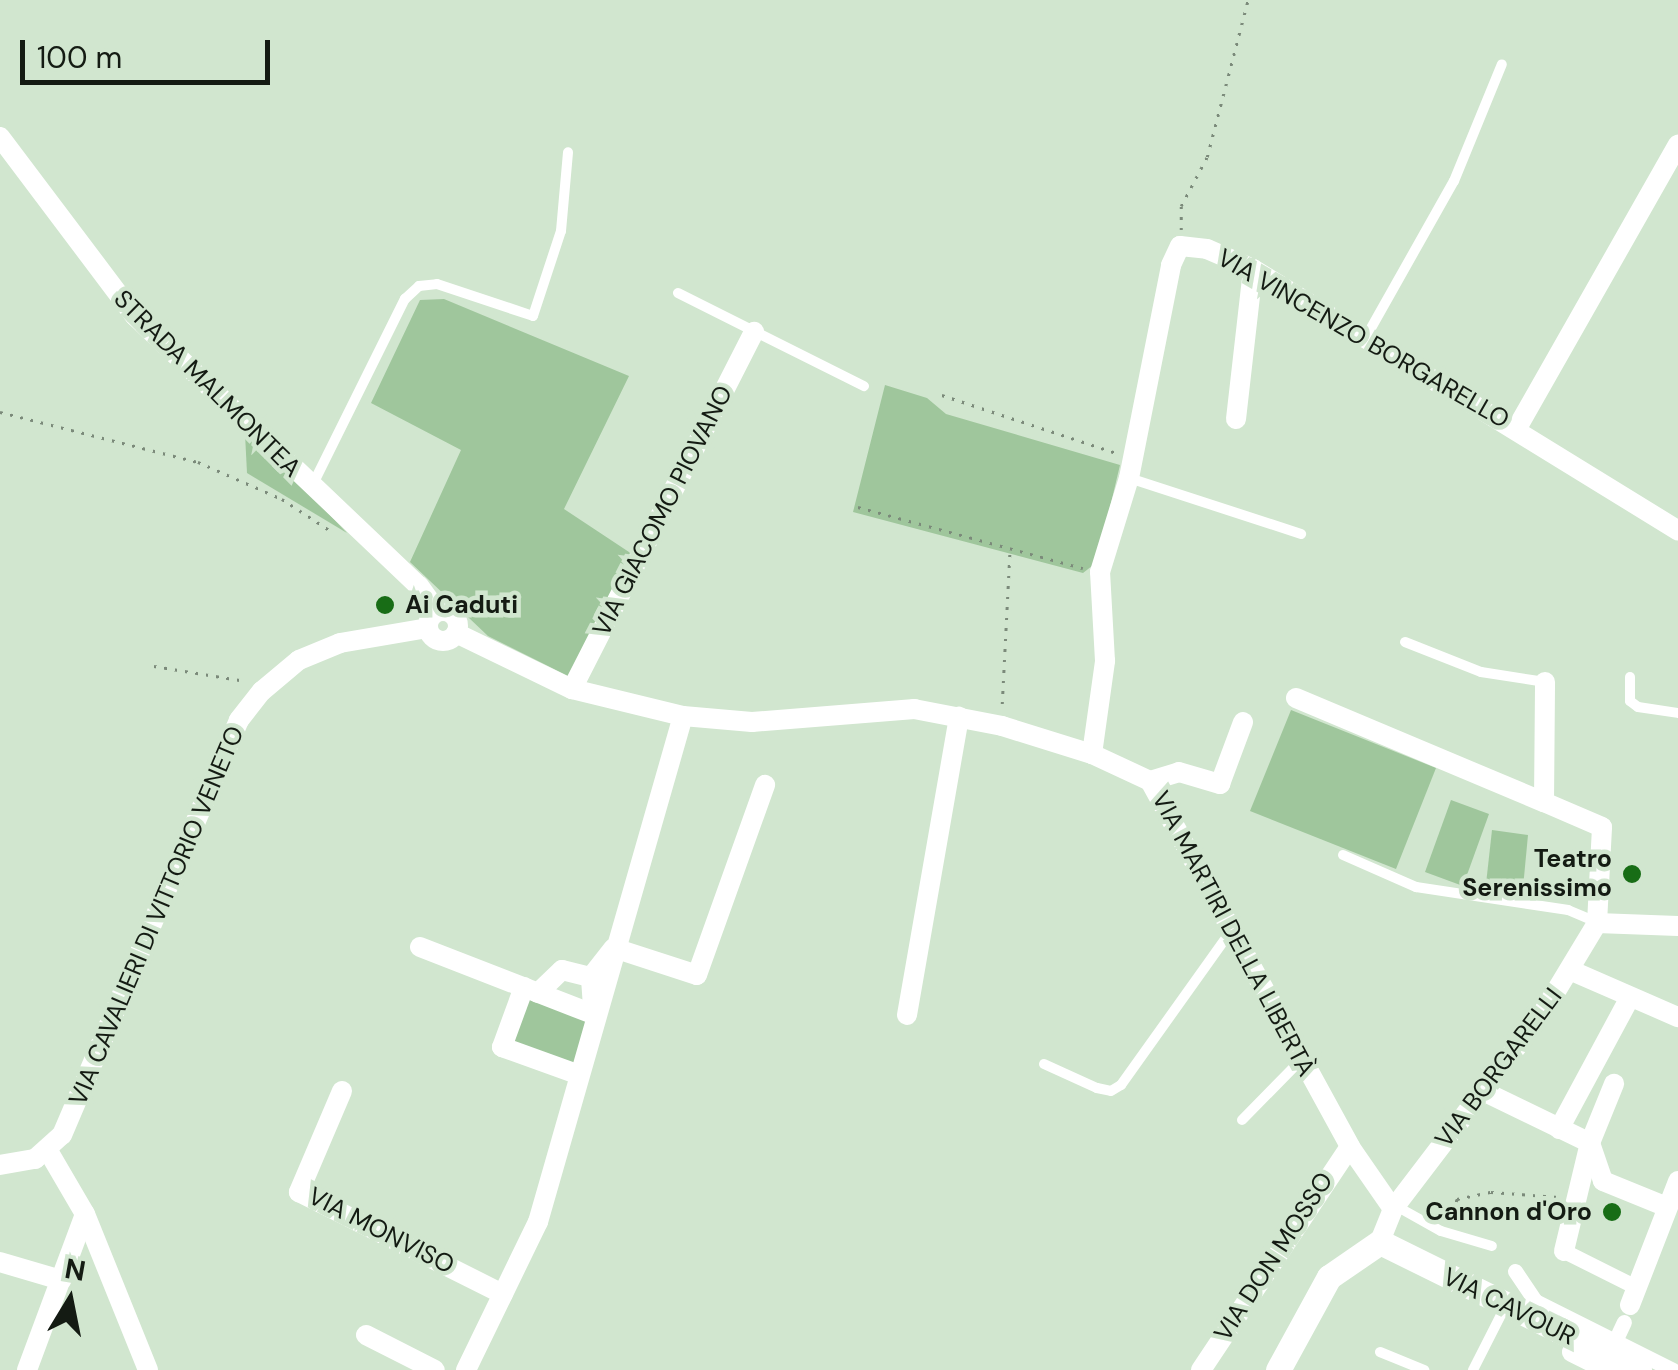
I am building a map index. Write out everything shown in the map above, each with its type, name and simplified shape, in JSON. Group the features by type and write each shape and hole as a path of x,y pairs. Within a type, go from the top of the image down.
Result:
{"street":[{"name":"STRADA MALMONTEA","path":"0,137 86,258 136,316 364,536 432,619"},
{"path":"1517,428 1678,145"},
{"name":"VIA VINCENZO BORGARELLO","path":"1180,246 1208,249 1253,269 1678,530"},
{"path":"1092,754 1104,661 1100,572 1132,468 1174,252 1180,246"},
{"path":"1236,419 1253,269"},
{"name":"VIA GIACOMO PIOVANO","path":"572,689 754,332"},
{"name":"VIA CAVALIERI DI VITTORIO VENETO","path":"47,1149 71,1116 239,720 262,691 300,660 340,643 432,619 442,641 456,633"},
{"name":"VIA MARTIRI DELLA LIBERTÀ","path":"456,633 572,689 682,716 752,722 914,709 1002,726 1092,754 1150,781 1234,927 1350,1147 1394,1207"},
{"path":"1544,802 1545,682"},
{"path":"1296,698 1602,827 1597,923 1678,926"},
{"path":"466,1370 538,1222 593,1014 682,716"},
{"path":"907,1014 960,716"},
{"path":"1150,781 1178,772 1220,784 1243,722"},
{"path":"614,948 698,975 765,785"},
{"name":"VIA BORGARELLI","path":"1394,1207 1485,1092 1572,971 1597,923"},
{"path":"420,947 593,1014"},
{"path":"593,1014 591,977 614,948"},
{"path":"578,1074 502,1046 531,990 562,970 591,977"},
{"path":"1572,971 1629,1000 1678,1017"},
{"path":"1558,1129 1629,1000"},
{"path":"1614,1084 1590,1143 1564,1250 1630,1307"},
{"name":"VIA MONVISO","path":"342,1091 299,1192 503,1294"},
{"path":"1485,1092 1590,1143 1603,1180 1667,1207"},
{"name":"VIA DON MOSSO","path":"1201,1370 1350,1147"},
{"path":"0,1165 35,1159 47,1149 85,1214 148,1370"},
{"path":"1622,1363 1630,1307 1678,1181"},
{"path":"1278,1370 1329,1277 1380,1242 1394,1207"},
{"path":"27,1370 85,1214"},
{"name":"VIA CAVOUR","path":"1380,1242 1506,1306 1571,1354 1622,1363"},
{"path":"0,1262 61,1280"},
{"path":"1514,1271 1535,1301 1622,1363 1673,1370"},
{"path":"366,1334 435,1370"}],"lane":[{"path":"1366,337 1454,181 1502,64"},
{"path":"311,488 406,299 419,286 438,284 533,316 561,231 568,152"},
{"path":"678,293 864,386"},
{"path":"1132,468 1301,534"},
{"path":"1405,642 1481,672 1545,682"},
{"path":"1630,677 1630,701 1638,707 1678,713"},
{"path":"1343,855 1416,887 1568,910 1597,923"},
{"path":"1044,1064 1097,1088 1110,1091 1121,1084 1234,927"},
{"path":"1242,1120 1301,1060"},
{"path":"1394,1207 1441,1230 1492,1246"},
{"path":"1473,1370 1506,1306"},
{"path":"1380,1352 1424,1370"}],"path":[{"path":"1180,246 1181,206 1207,157 1248,0"},
{"path":"942,395 1132,468"},
{"path":"0,412 198,462 282,499 340,537 364,536"},
{"path":"858,507 1100,572"},
{"path":"1002,726 1010,548"},
{"path":"154,666 244,680 262,691"},
{"path":"1441,1230 1457,1200 1491,1192 1578,1200"}],"green space":[{"path":"444,299 629,376 564,509 632,554 570,677 488,636 410,562 461,450 371,403 420,300"},
{"path":"885,385 927,398 946,414 1120,465 1097,562 1083,573 853,512"},
{"path":"245,434 292,475 347,533 247,473"},
{"path":"1291,710 1436,768 1396,869 1250,811"},
{"path":"1451,800 1489,814 1463,886 1425,872"},
{"path":"1492,830 1528,835 1522,898 1485,893"},
{"path":"524,987 593,1014 577,1074 502,1047"}],"place":[{"name":"Ai Caduti","path":"385,605"},
{"name":"Teatro Serenissimo","path":"1632,874"},
{"name":"Cannon d'Oro","path":"1612,1212"}]}
